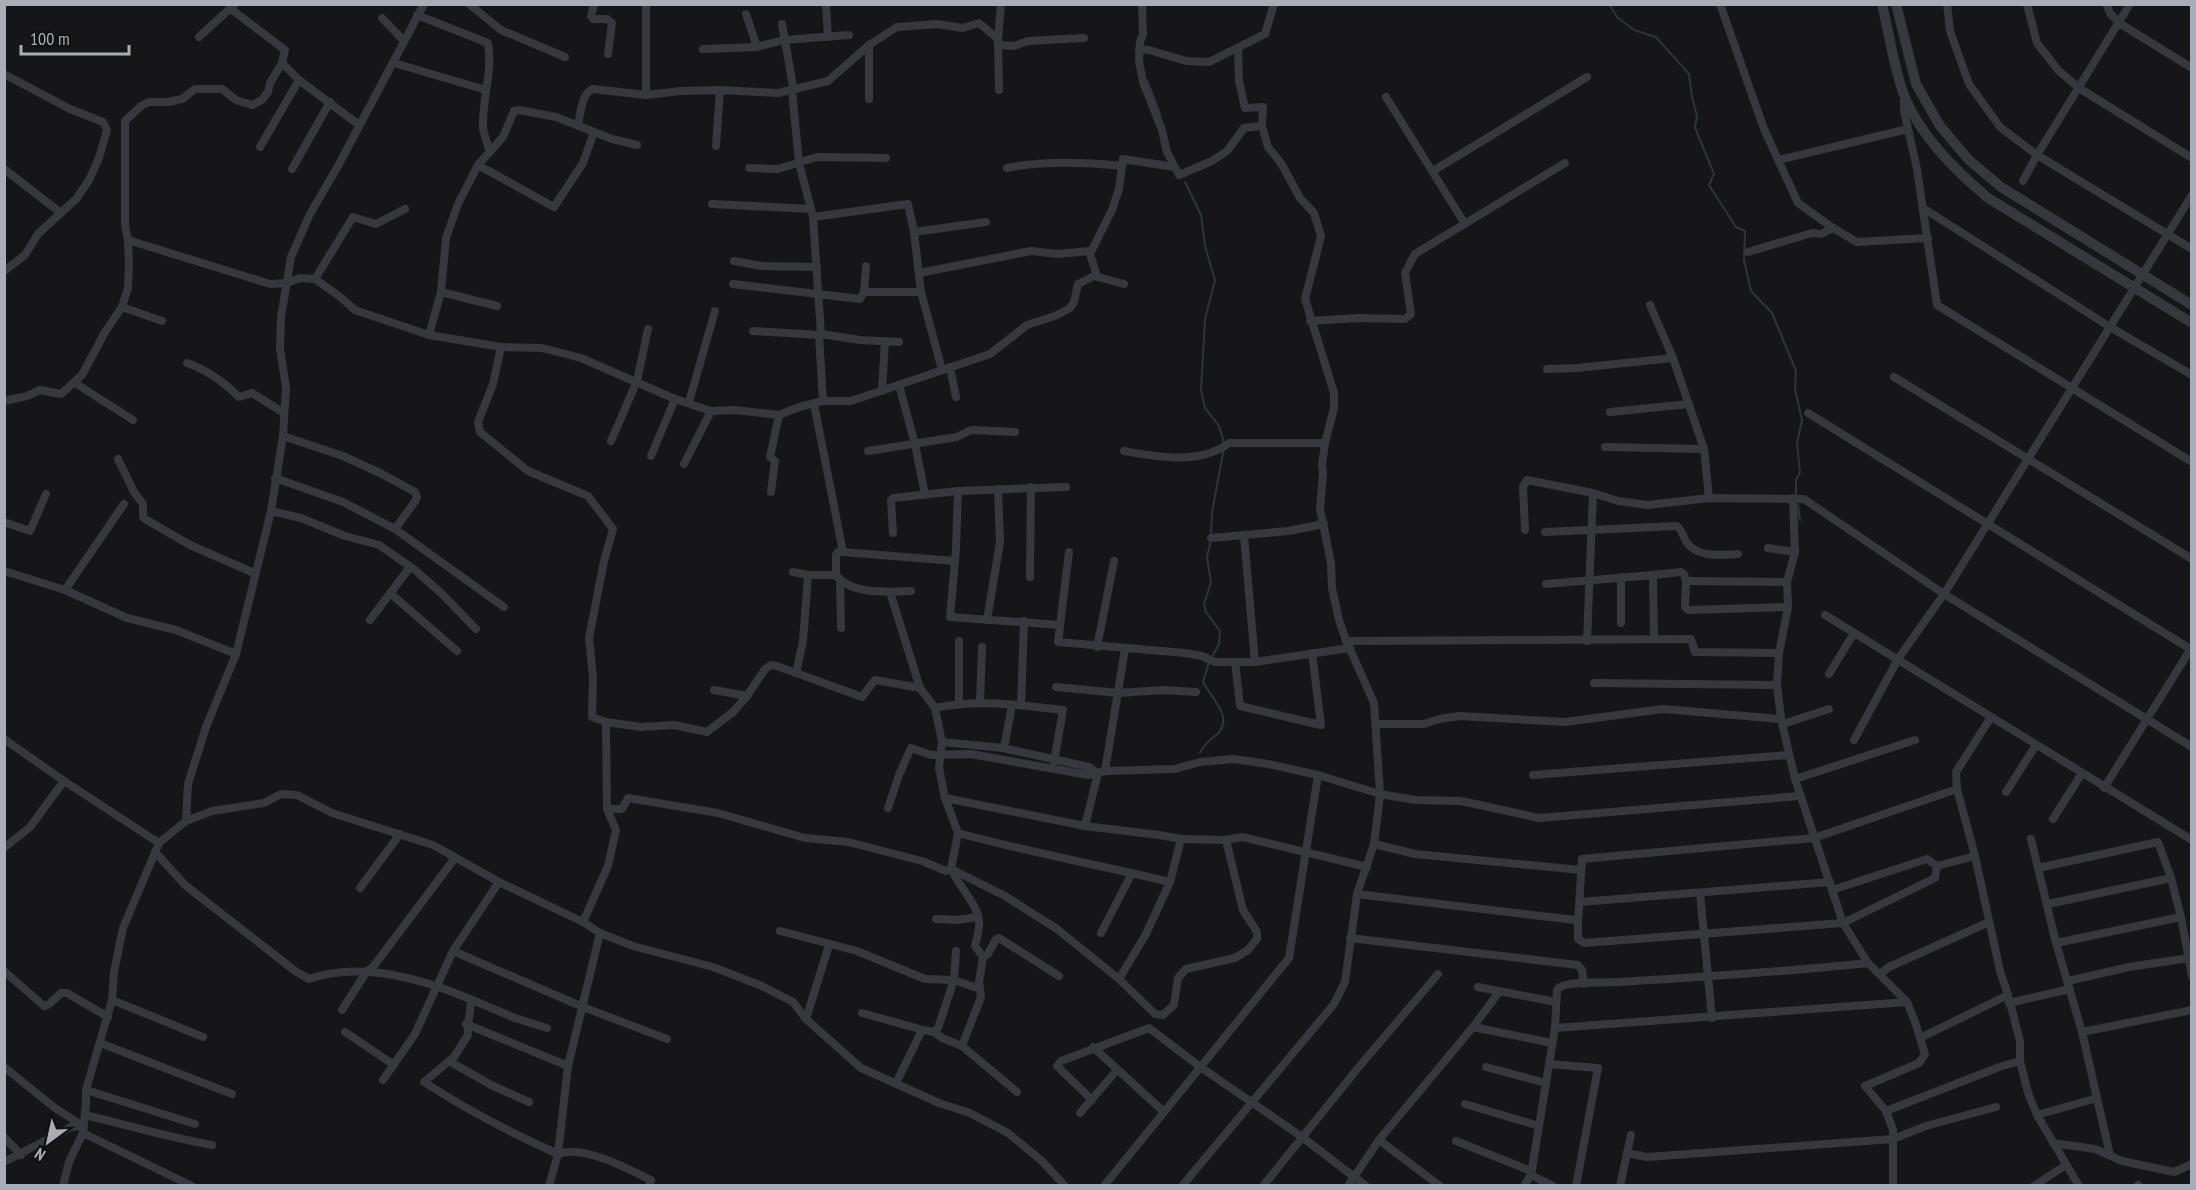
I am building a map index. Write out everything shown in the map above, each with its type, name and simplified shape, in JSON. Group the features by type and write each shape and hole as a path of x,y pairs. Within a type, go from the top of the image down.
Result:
{"street":[{"path":"186,820 188,784 206,727 236,654 271,511 283,436 286,388 280,349 281,317 291,257 305,225 424,4"},
{"path":"469,4 501,30 565,57"},
{"path":"594,4 591,16 593,19 608,19 612,23 608,54"},
{"path":"646,4 646,95"},
{"path":"999,90 998,42 1001,4"},
{"path":"1142,4 1143,33 1138,49 1143,82 1162,130 1167,152 1179,175 1212,162 1227,151 1244,128 1262,126"},
{"path":"1138,49 1186,61 1209,62 1265,34 1274,4"},
{"path":"1720,4 1764,129 1798,203 1857,242 1928,238"},
{"path":"1882,4 1904,95 1904,111 1923,208 1937,305 2192,462"},
{"path":"1896,4 1916,84 1940,126 1969,160 2001,187 2192,305"},
{"path":"1947,4 1950,31 1970,84 2000,127 2037,155 2192,249"},
{"path":"2027,4 2037,43 2058,70 2079,88 2192,158"},
{"path":"2106,4 2110,13 2119,22 2192,68"},
{"path":"2023,181 2130,4"},
{"path":"826,5 828,37"},
{"path":"4,401 27,396 40,390 61,394 75,383 82,375 122,306 128,288 128,240 125,225 125,121 141,106 149,102 182,99 195,89 222,89 236,100 252,105 262,100 268,93 270,83 282,63 285,50 233,7 199,37"},
{"path":"746,14 757,47"},
{"path":"417,15 488,43 491,69 486,90 482,131 487,137 489,150"},
{"path":"382,18 404,41"},
{"path":"578,124 584,98 588,91 593,89 646,95 720,90 778,93 828,81 869,45 897,27 937,24 963,28 978,23 998,42 1014,46 1028,41 1084,38"},
{"path":"782,24 794,86 792,90 799,163 812,213 819,293 823,401"},
{"path":"703,49 757,47 784,40 849,35"},
{"path":"869,45 869,99"},
{"path":"1182,1185 1334,1004 1345,982 1358,894 1374,844 1380,794 1374,703 1348,645 1335,605 1331,563 1320,509 1324,443 1334,408 1334,393 1305,299 1321,236 1314,213 1300,198 1281,163 1268,147 1262,126 1263,107 1245,108 1239,81 1238,48"},
{"path":"282,63 299,80 359,125"},
{"path":"394,63 486,90"},
{"path":"4,74 70,109 102,122 107,130 99,158 89,180 77,198 38,234 25,255 16,264 7,265"},
{"path":"1433,171 1587,77"},
{"path":"260,147 299,80"},
{"path":"716,146 720,90"},
{"path":"1904,95 1920,124 1944,157 1988,198 2192,322"},
{"path":"1386,97 1465,224"},
{"path":"292,169 330,102"},
{"path":"429,335 441,292 446,238 478,165 503,137 514,111 556,117 637,145"},
{"path":"1778,160 1908,129"},
{"path":"478,165 554,207 583,163 594,132"},
{"path":"749,168 778,168 817,157 886,158"},
{"path":"1097,276 1090,251 1112,210 1119,189 1124,158 1174,167"},
{"path":"1007,168 1022,164 1087,162 1122,166"},
{"path":"1310,321 1359,318 1405,319 1411,314 1405,273 1415,254 1564,162"},
{"path":"4,169 61,213"},
{"path":"1854,740 1898,659 1944,594 2192,195"},
{"path":"712,204 812,213 908,204 914,232 921,292 956,397"},
{"path":"1923,208 2110,327 2192,375"},
{"path":"315,279 353,217 376,224 405,209"},
{"path":"914,232 986,222"},
{"path":"1748,252 1789,242 1812,233 1821,234 1833,228"},
{"path":"128,240 270,284 287,283 300,278 315,279 355,310 429,335 501,347 543,348 581,358 675,399 711,411 735,410 779,415 823,401 851,401 990,354 1027,325 1070,308 1074,302 1078,284 1094,276 1124,284"},
{"path":"919,273 1031,251 1058,254 1090,251"},
{"path":"734,261 761,266 817,267"},
{"path":"733,284 860,299 864,291 866,266"},
{"path":"864,291 921,292"},
{"path":"441,292 497,306"},
{"path":"1650,305 1673,358 1704,449 1709,498"},
{"path":"122,306 162,321"},
{"path":"688,402 702,362 715,311"},
{"path":"611,441 637,381 648,329"},
{"path":"753,331 899,342"},
{"path":"882,390 885,341"},
{"path":"501,347 493,384 478,422 480,432 528,471 588,496 614,529 604,561 589,638 593,677 591,714 595,719 641,727 674,726 707,732 733,712 765,669 771,665 862,697 874,680 920,688"},
{"path":"1546,369 1673,358"},
{"path":"187,363 228,386 239,397 252,393 284,413"},
{"path":"1894,377 2192,559"},
{"path":"75,383 133,420"},
{"path":"899,385 915,444 925,495"},
{"path":"651,456 675,399"},
{"path":"814,404 843,552"},
{"path":"1610,412 1689,404"},
{"path":"684,464 711,411"},
{"path":"1808,413 2191,649 2104,788"},
{"path":"771,492 775,462 770,457 779,415"},
{"path":"868,452 957,437 971,430 1016,432"},
{"path":"283,436 343,456 415,492 417,497 395,529"},
{"path":"1124,452 1176,457 1209,454 1229,442 1324,443"},
{"path":"1605,447 1704,449"},
{"path":"118,459 134,492 143,504 144,519 190,545 254,573"},
{"path":"275,478 343,502 395,529 504,607"},
{"path":"1525,530 1523,487 1527,480 1593,493 1618,501 1648,505 1709,498 1804,499 1944,594 2192,747"},
{"path":"1030,577 1031,487"},
{"path":"893,533 892,498 958,491 1066,487"},
{"path":"987,620 1000,542 998,489"},
{"path":"958,491 950,617 1060,625"},
{"path":"1587,641 1593,493"},
{"path":"4,522 30,531 46,494"},
{"path":"1793,498 1795,552 1787,582 1788,607 1779,653 1777,685 1789,755 1800,796 1843,923 1868,963 1907,1002 1916,1022 1925,1054 1919,1063 1865,1086 1886,1111 1893,1130 1893,1185"},
{"path":"65,590 124,504"},
{"path":"271,511 301,518 345,536 379,545 441,593 476,629"},
{"path":"1211,538 1288,531 1324,524"},
{"path":"1545,532 1677,526 1695,550 1717,555 1738,554"},
{"path":"1245,536 1255,662"},
{"path":"1768,548 1795,552"},
{"path":"841,628 836,555 838,552 955,561"},
{"path":"1069,552 1058,642 1185,653 1212,660 1235,662 1255,662 1348,645 1654,639 1691,639 1695,652 1779,653"},
{"path":"1097,647 1114,561"},
{"path":"370,620 410,567"},
{"path":"4,571 65,590 128,618 176,630 236,654"},
{"path":"793,572 838,578 863,589 890,592 911,591"},
{"path":"1546,584 1681,572 1686,576 1685,607 1688,610 1788,607"},
{"path":"796,673 803,641 808,575"},
{"path":"1653,575 1654,639"},
{"path":"1621,577 1621,623"},
{"path":"1686,581 1787,582"},
{"path":"890,592 920,688 935,708 942,742 939,768 945,798 958,833 951,869 958,884 972,902 980,920 975,946 983,957 981,997 962,1046"},
{"path":"390,593 457,651"},
{"path":"1825,615 2192,840"},
{"path":"1001,758 1016,705 1024,621"},
{"path":"1829,674 1854,633"},
{"path":"959,641 959,702"},
{"path":"980,703 982,647"},
{"path":"1085,826 1101,772 1125,649"},
{"path":"1235,662 1240,706 1321,725 1312,653"},
{"path":"1594,683 1777,685"},
{"path":"1056,687 1118,693 1163,690 1196,692"},
{"path":"714,690 747,696"},
{"path":"935,708 959,702 1063,710 1053,768"},
{"path":"1376,724 1424,724 1460,716 1565,723 1663,709 1782,721 1829,709"},
{"path":"1990,717 1956,771 1957,789 1975,856 2000,971 2020,1041 2020,1061 2028,1093 2037,1115 2079,1185"},
{"path":"583,921 608,866 616,830 607,808 606,722"},
{"path":"4,739 157,847 185,885 294,970 309,979 367,971 400,975 546,1028"},
{"path":"1795,780 1915,740"},
{"path":"942,742 1004,748 1054,758 1101,772"},
{"path":"2006,792 2036,745"},
{"path":"888,808 910,749 931,755 971,754 1001,758 1088,775 1101,772 1175,769 1200,762 1234,759 1318,775 1380,794 1415,800 1461,801 1539,818 1800,796"},
{"path":"1533,775 1789,755"},
{"path":"2053,819 2082,773"},
{"path":"1104,1185 1289,958 1318,775"},
{"path":"4,848 30,827 64,781"},
{"path":"1936,866 1935,878 1843,923 1584,943 1578,939 1582,859 1814,838 1957,789"},
{"path":"63,1185 69,1162 83,1129 86,1090 112,1000 114,972 123,928 157,847 186,820 212,811 264,803 281,794 297,795 332,813 433,845 499,882 583,921 600,933 633,946 713,967 762,986 793,1002 806,1019 861,1068 939,1103 970,1113 1008,1133 1042,1161 1065,1185"},
{"path":"607,808 622,809 628,798 718,813 805,838 848,842 922,861 946,871 951,869 1005,896 1057,929 1119,979 1155,1014 1163,1015 1174,1005 1179,978 1186,969 1235,958 1248,950 1257,939 1257,933 1243,910 1226,840"},
{"path":"945,798 1085,826 1181,839 1226,840 1242,837 1367,867"},
{"path":"958,833 1170,882"},
{"path":"360,888 400,834"},
{"path":"1119,979 1146,934 1170,882 1181,839"},
{"path":"2031,839 2056,943 2082,1032 2110,1155"},
{"path":"1920,1038 2009,999 2069,985 2129,967 2191,967 2171,878 2161,845 2158,842 2154,841 2038,868"},
{"path":"1374,844 1415,854 1581,870"},
{"path":"1936,866 1975,856"},
{"path":"342,1011 367,971 373,967 455,858"},
{"path":"1580,902 1831,886 1927,859 1936,866"},
{"path":"1101,933 1132,873"},
{"path":"2048,904 2171,878"},
{"path":"383,1080 416,1034 453,951 499,882"},
{"path":"1700,893 1712,1018"},
{"path":"1358,894 1578,922"},
{"path":"936,919 957,920 978,917"},
{"path":"2056,943 2181,917"},
{"path":"1880,974 1889,967 1989,922"},
{"path":"780,932 856,951 925,979 954,980 980,989"},
{"path":"549,1185 558,1154 568,1066 600,933"},
{"path":"1350,938 1578,965 1582,970 1584,984"},
{"path":"983,957 988,954 996,939 999,939 1059,976"},
{"path":"806,1019 829,945"},
{"path":"453,951 583,1007 666,1039"},
{"path":"934,1032 938,1028 954,980 956,951"},
{"path":"1524,1185 1531,1173 1560,986 1567,983 1584,984 1708,976 1868,963"},
{"path":"4,971 44,1006 61,993 67,993 108,1017"},
{"path":"1263,1185 1438,974"},
{"path":"1478,987 1556,1002"},
{"path":"1348,1185 1379,1140 1500,992"},
{"path":"470,999 472,1003 466,1024 468,1035 449,1061 424,1082 463,1107 558,1154"},
{"path":"112,1000 203,1037"},
{"path":"1555,1029 1907,1002"},
{"path":"2082,1032 2192,1010"},
{"path":"862,1013 934,1032 962,1046 1017,1092"},
{"path":"466,1024 568,1066"},
{"path":"1473,1027 1552,1043"},
{"path":"1092,1100 1057,1066 1060,1061 1147,1028 1366,1185"},
{"path":"896,1083 923,1030"},
{"path":"345,1032 394,1065"},
{"path":"100,1043 232,1094"},
{"path":"1093,1047 1164,1112"},
{"path":"449,1061 491,1085 529,1102"},
{"path":"1886,1111 2020,1061"},
{"path":"1549,1064 1598,1068 1576,1185"},
{"path":"4,1067 83,1129 192,1185"},
{"path":"1486,1067 1546,1083"},
{"path":"1080,1113 1117,1070"},
{"path":"86,1090 195,1124"},
{"path":"2037,1115 2097,1098"},
{"path":"1465,1104 1539,1126"},
{"path":"1627,1153 1647,1157 1893,1139 1926,1126 1996,1107"},
{"path":"85,1115 179,1140 212,1145"},
{"path":"4,1162 71,1127 83,1129"},
{"path":"1620,1185 1630,1135"},
{"path":"4,1137 21,1155"},
{"path":"1379,1140 1440,1185"},
{"path":"1456,1141 1531,1173 1553,1185"},
{"path":"2053,1143 2095,1149 2122,1161 2174,1172 2192,1164"},
{"path":"558,1154 566,1150 594,1155 651,1180 650,1185"},
{"path":"2034,1185 2066,1166"}],"waterway":[{"path":"1609,4 1617,17 1634,30 1656,37 1689,74 1697,116 1695,128 1714,174 1709,185 1736,227 1745,231 1744,260 1751,291 1772,313 1796,371 1795,389 1802,420 1797,443 1800,472 1796,480 1796,497"},
{"path":"1147,80 1160,114"},
{"path":"1185,182 1201,215 1205,246 1215,280 1205,319 1201,390 1205,408 1219,426 1224,443"},
{"path":"1211,534 1212,512 1224,448"},
{"path":"1798,505 1800,520"},
{"path":"1211,540 1207,557 1211,582 1204,604 1206,612 1220,631 1219,644 1212,657"},
{"path":"1200,753 1204,745 1221,729 1223,723 1220,709 1203,682 1209,662"}]}
